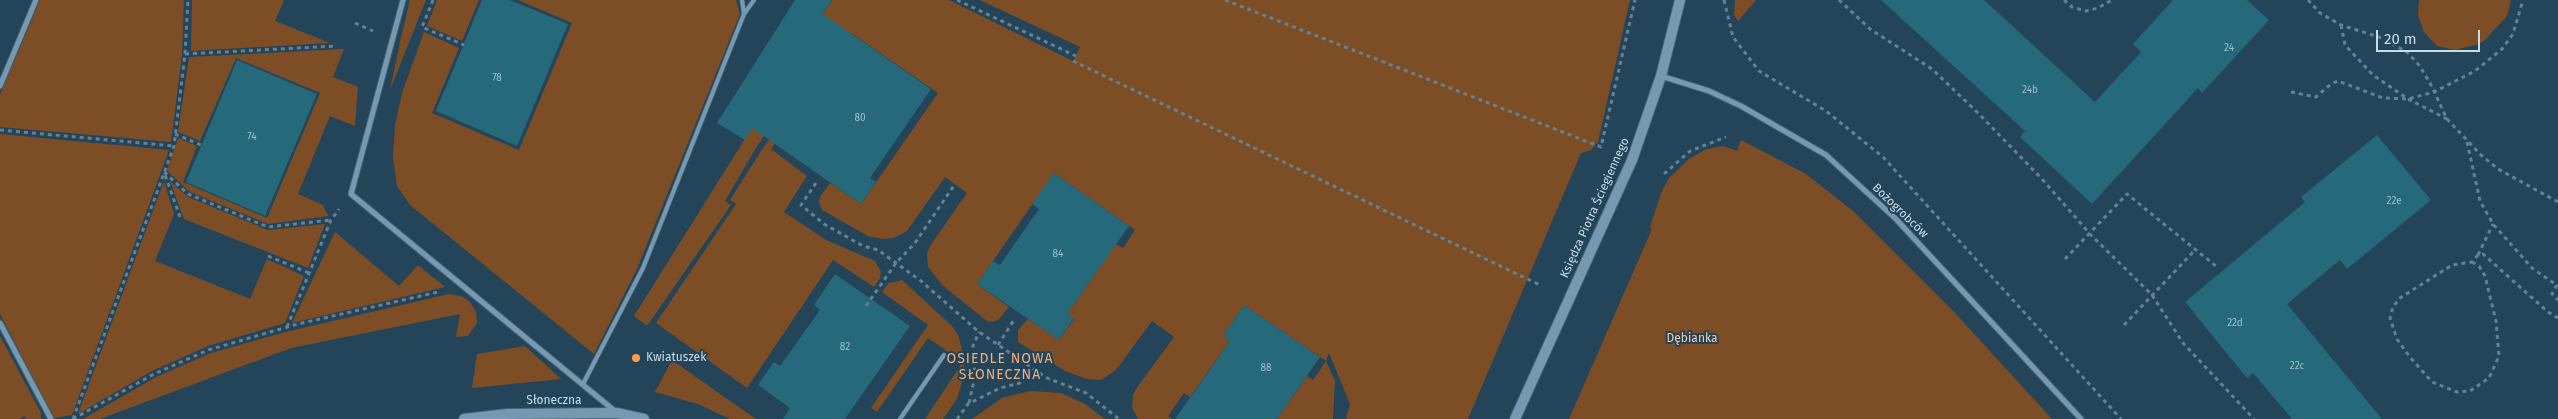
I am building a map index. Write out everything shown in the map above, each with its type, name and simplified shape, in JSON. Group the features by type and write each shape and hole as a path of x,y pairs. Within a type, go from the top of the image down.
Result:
{"street":[{"path":"0,86 36,0"},
{"path":"402,0 350,194 583,384 617,414"},
{"name":"Księdza Piotra Ściegiennego","path":"1515,419 1632,160 1661,76 1680,0"},
{"name":"Bożogrobców","path":"1661,76 1708,91 1741,106 1826,156 1896,219 2081,419"},
{"path":"0,323 51,419"},
{"name":"Słoneczna","path":"464,419 507,414 617,414 644,419"}],"lane":[{"path":"742,0 744,14"},
{"path":"583,384 643,268 744,14 754,0"},
{"path":"900,419 944,355"}],"path":[{"path":"73,419 174,146 185,54 188,0"},
{"path":"433,0 422,27 464,45"},
{"path":"957,0 1076,56"},
{"path":"1225,0 1600,147 1636,0"},
{"path":"1724,0 1734,37 1759,71 1826,111 1883,157 1917,192 1972,257 2121,419"},
{"path":"1839,0 1870,28 1932,69 2042,179 2090,234 2152,295 2183,343 2254,419"},
{"path":"2064,0 2072,6 2086,11 2098,8 2112,0"},
{"path":"2308,0 2320,13 2341,26 2379,37 2407,52 2419,65 2448,119 2467,141 2498,168 2558,202"},
{"path":"2291,92 2316,97 2331,84 2338,81 2383,98 2408,99 2434,92 2475,71 2502,49 2513,34 2523,0"},
{"path":"2341,26 2345,45 2372,75 2408,99 2448,119"},
{"path":"1041,46 1043,40"},
{"path":"185,54 336,46"},
{"path":"1073,61 1542,286"},
{"path":"0,130 174,146"},
{"path":"176,134 201,145"},
{"path":"1664,174 1690,151 1726,137"},
{"path":"2467,141 2480,201 2493,224 2532,268 2557,285 2552,294 2558,300"},
{"path":"164,172 188,194 268,227 331,220"},
{"path":"164,172 180,217"},
{"path":"816,183 801,205 824,224 863,246 878,250 921,281 979,332 1031,369 1047,378 1086,393 1119,419"},
{"path":"866,306 896,264 915,243 956,184"},
{"path":"287,327 331,220 350,194"},
{"path":"2065,259 2127,194 2218,267"},
{"path":"2472,262 2479,266 2485,276 2496,321 2499,356 2488,378 2481,385 2470,391 2458,392 2432,382 2409,356 2392,328 2390,318 2393,307 2400,298 2430,277 2452,265 2472,262 2478,255 2493,224"},
{"path":"2124,325 2196,249"},
{"path":"2478,255 2483,254 2548,312 2558,318"},
{"path":"268,256 309,273"},
{"path":"73,419 154,374 208,350 287,327 463,286"},
{"path":"998,345 1014,320"},
{"path":"957,419 968,404 975,376 974,346 979,332"},
{"path":"968,404 1000,388 1020,382 1031,369"}],"green space":[{"path":"40,0 184,0 182,55 171,142 0,127 0,95"},
{"path":"192,0 284,0 275,21 330,43 191,51"},
{"path":"410,0 426,0 390,90 400,42"},
{"path":"437,0 479,0 462,41 427,26"},
{"path":"518,0 736,0 740,14 637,269 594,354 410,205 397,186 393,158 395,125 402,93 424,32 459,48 432,113 519,150 572,23"},
{"path":"832,0 949,0 1073,61 1080,47 980,0 1630,0 1598,142 1591,150 1581,153 1468,419 1346,419 1350,404 1329,353 1326,361 1244,305 1223,336 1230,341 1190,397 1184,393 1168,416 1172,419 1138,419 1132,407 1133,395 1174,337 1152,321 1116,370 1101,380 1087,379 1065,371 1018,342 1018,330 1028,319 1059,340 1074,319 1067,314 1116,244 1123,248 1135,230 1054,173 977,284 1009,307 998,320 992,322 987,321 943,286 928,267 927,254 930,246 967,193 945,177 907,231 894,238 882,239 868,236 822,210 819,202 820,197 830,183 861,204 938,93 851,33 771,149 807,176 784,212 826,240 875,261 881,272 880,278 874,287 833,260 747,388 656,323 736,204 730,200 761,151 844,29 839,25 756,148 725,201 731,205 647,326 634,316"},
{"path":"1735,0 1756,0 1738,21 1734,15"},
{"path":"2419,0 2511,0 2507,16 2485,40 2479,44 2455,50 2437,46 2424,32 2418,15"},
{"path":"344,49 333,77 358,87 355,126 330,116 298,194 323,205 328,216 268,224 190,192 167,171 178,138 197,146 183,182 267,218 320,93 236,58 200,141 178,132 189,57"},
{"path":"0,134 169,150 72,415 54,418 0,314"},
{"name":"Dębianka","path":"1741,140 1806,174 1853,211 1954,312 2052,419 1569,419 1652,229 1650,227 1662,191 1669,178 1689,159 1707,149 1723,146 1737,151"},
{"path":"164,181 174,214 155,261 250,299 267,259 304,276 285,323 208,346 152,371 78,414"},
{"path":"170,181 188,197 268,230 325,224 308,268 184,219"},
{"path":"335,232 399,286 418,265 445,287 292,323"},
{"path":"902,280 952,326 958,335 963,353 964,375 957,399 943,419 925,419 963,362 928,338 877,412 871,408 928,325 882,292 889,283"},
{"path":"449,294 461,296 470,302 476,312 477,323 468,336 456,337 460,314 291,348 100,419 83,419 158,376 211,353 285,332"},
{"path":"0,336 41,413 41,419 27,419 24,416 20,419 0,419"},
{"path":"525,346 561,379 472,388 477,354"},
{"path":"672,360 756,419 730,419 698,404 655,392"},
{"path":"1326,361 1335,381 1333,419 1277,419 1307,376 1313,380"},
{"path":"1030,391 1061,393 1085,404 1105,419 972,419 1002,398"}],"building":[{"path":"482,0 510,0 568,24 517,146 436,111"},
{"path":"795,0 832,0 823,14 931,89 870,178 876,182 861,204 752,128 745,140 717,123"},
{"path":"1881,0 1984,0 2095,102 2141,52 2133,44 2173,0 2247,0 2269,20 2202,93 2198,88 2092,204 2020,137 2025,131"},
{"path":"237,60 317,94 265,216 186,182"},
{"path":"2377,135 2431,200 2347,269 2340,260 2287,304 2382,419 2292,419 2253,373 2247,378 2185,302 2305,202 2301,197"},
{"path":"1054,173 1129,226 1067,314 1074,318 1059,340 977,284 993,261 1000,265 1039,209 1032,204"},
{"path":"835,274 910,326 845,419 783,419 790,408 758,385 774,362 780,366 820,310 814,305"},
{"path":"1244,305 1320,357 1277,419 1175,419 1230,341 1223,336"}],"place":[{"name":"Kwiatuszek","path":"636,358"}],"district":[{"name":"OSIEDLE NOWA SŁONECZNA","path":"1000,368"}]}
